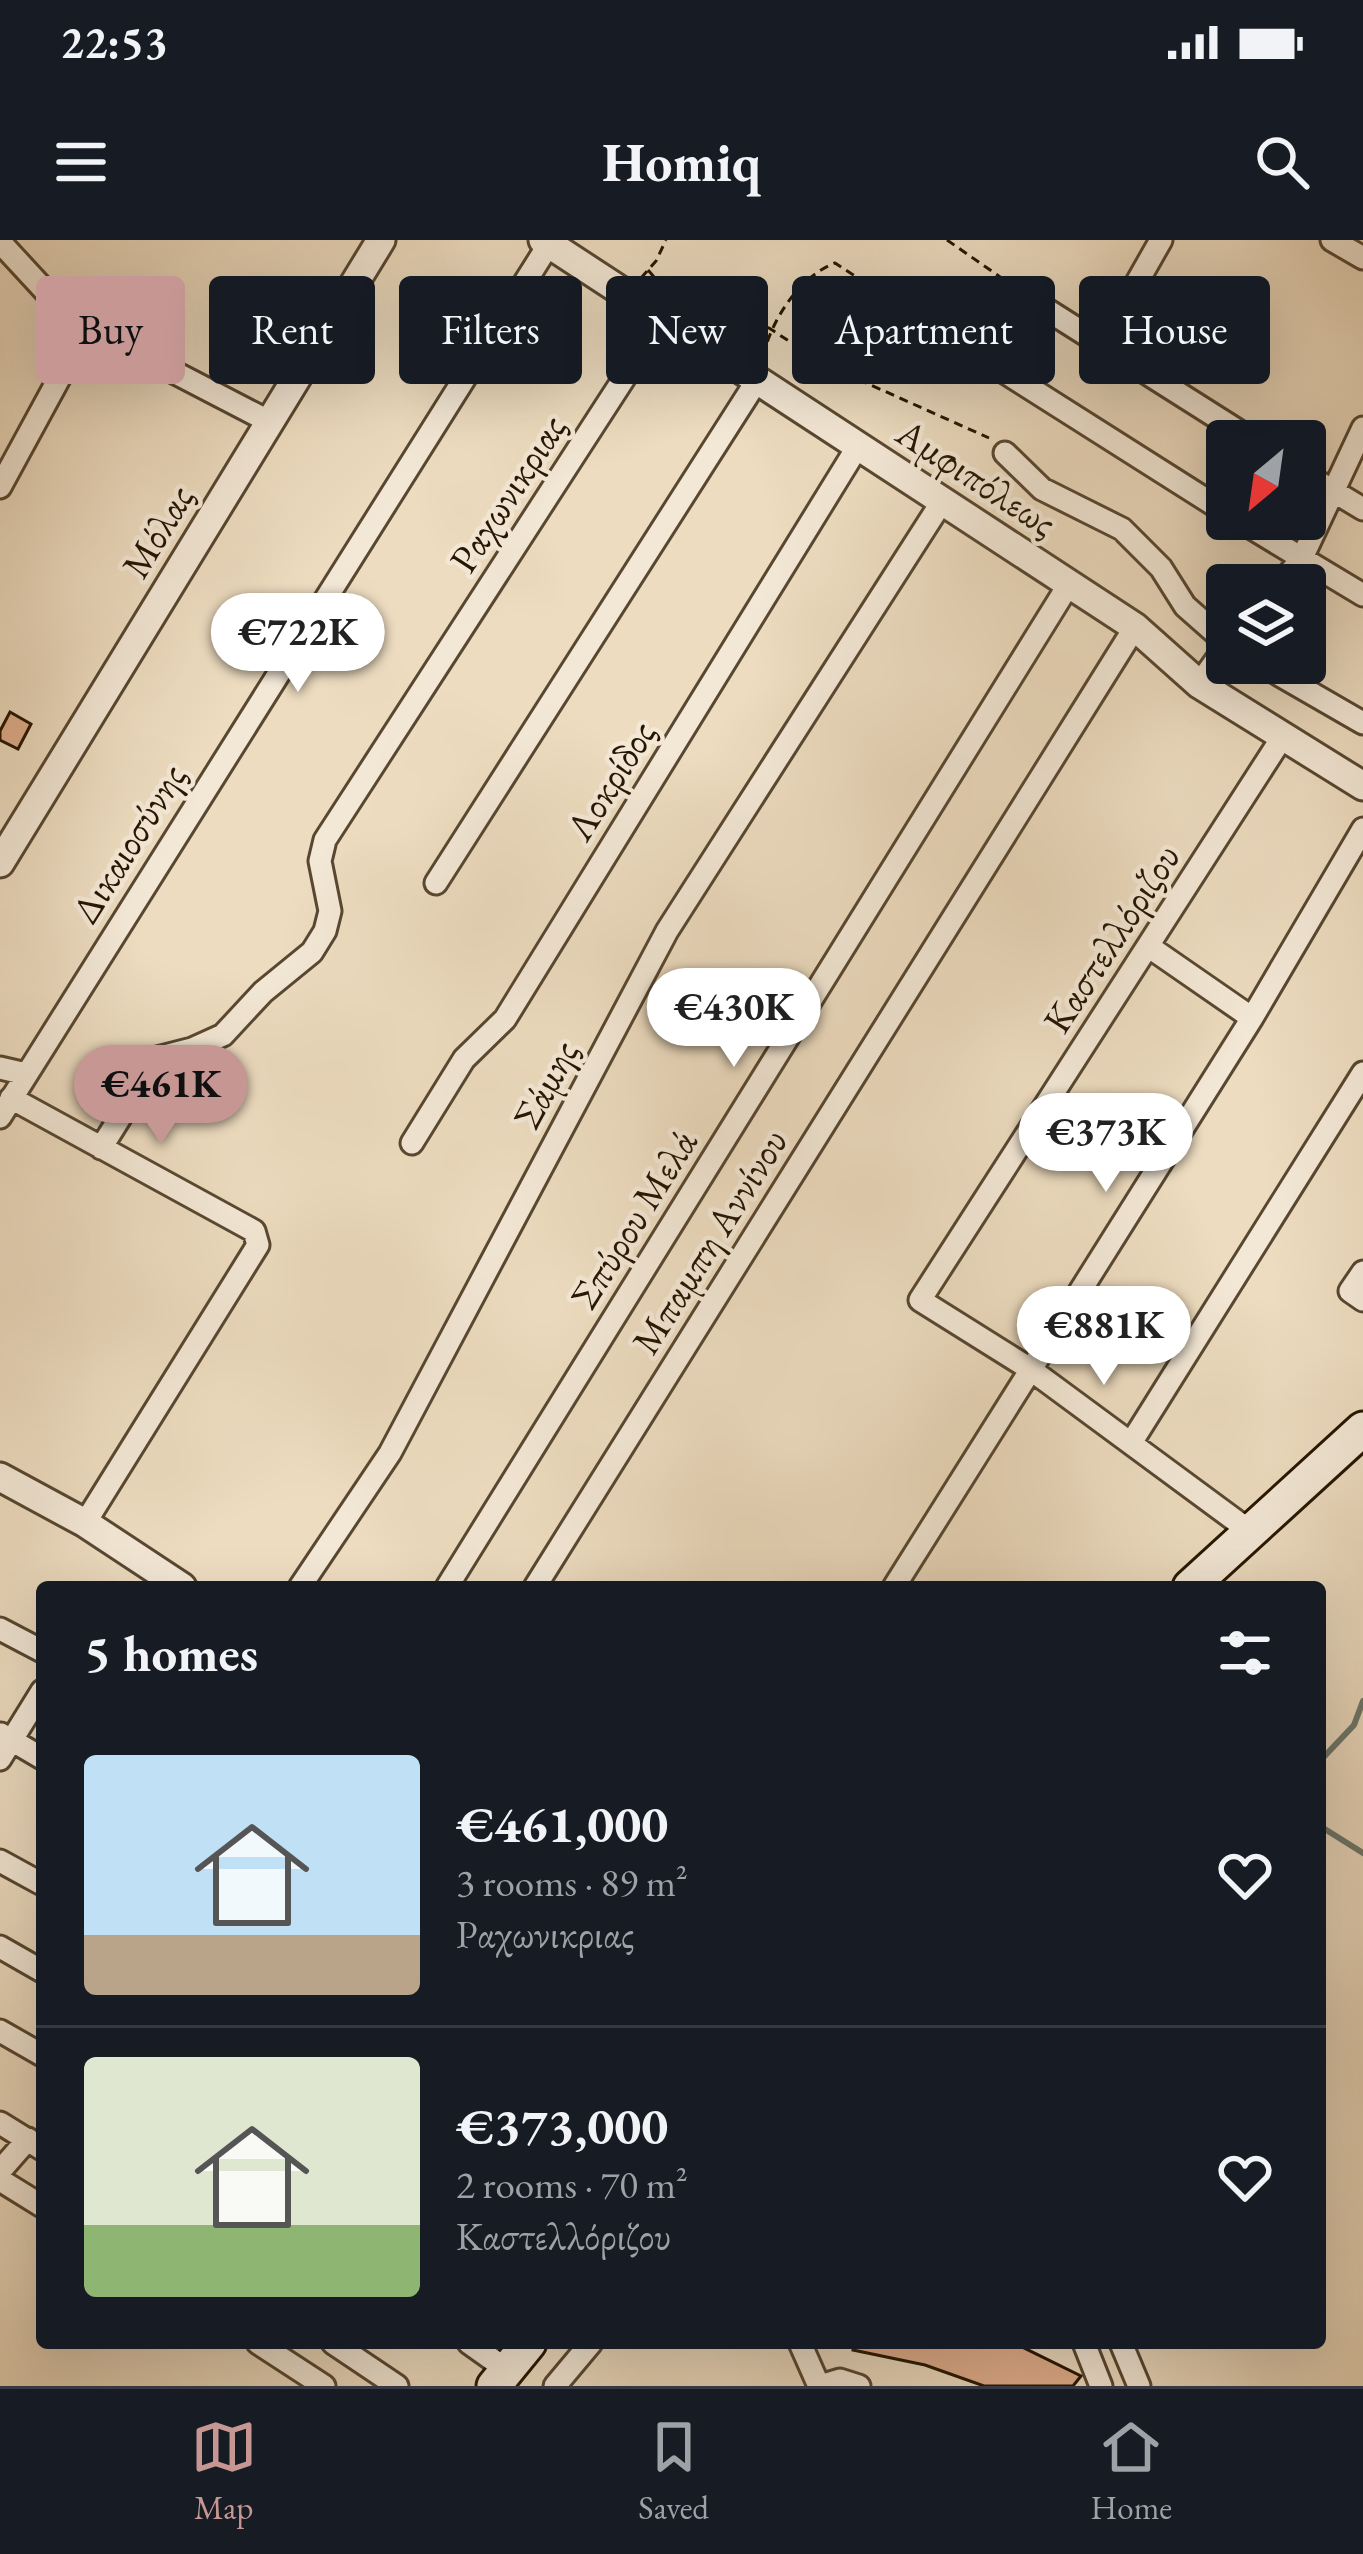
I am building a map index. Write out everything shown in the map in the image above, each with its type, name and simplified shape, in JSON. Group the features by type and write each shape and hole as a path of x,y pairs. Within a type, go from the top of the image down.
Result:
{"main road":[{"path":"1197,1581 1363,1429"},
{"path":"501,2378 524,2349"}],"street":[{"name":"Μόλας","path":"0,863 380,240"},
{"path":"1141,276 1161,240"},
{"path":"1332,240 1363,258"},
{"name":"Αμφιπόλεως","path":"546,242 606,281"},
{"name":"Δικαιοσύνης","path":"6,1107 546,242"},
{"path":"6,251 36,282"},
{"path":"185,378 270,422"},
{"path":"0,487 56,384"},
{"name":"Ραχωνικριας","path":"101,1148 157,1058 223,1035 320,941 330,910 320,861 325,840 620,384"},
{"path":"436,883 755,384"},
{"name":"Αμφιπόλεως","path":"765,384 1135,627 1199,684 1363,786"},
{"path":"1024,384 1206,500"},
{"path":"1165,384 1221,420"},
{"path":"1297,564 1363,428"},
{"name":"Λοκρίδος","path":"412,1143 464,1059 505,1019 858,446"},
{"path":"1005,453 1042,489 1122,529 1206,624"},
{"path":"1326,486 1363,509"},
{"name":"Σάμης","path":"304,1581 390,1453 668,931 944,500"},
{"path":"1270,540 1363,595"},
{"name":"Σπύρου Μελά","path":"451,1581 1070,584"},
{"name":"Μπαμπη Αννίνου","path":"539,1581 1135,627"},
{"path":"1199,684 1206,674"},
{"path":"1295,684 1363,723"},
{"name":"Καστελλόριζου","path":"1030,1369 920,1300 1283,736"},
{"path":"898,1581 1252,1018 1363,830"},
{"path":"1148,946 1252,1018"},
{"path":"0,1068 26,1073"},
{"path":"1131,1443 1363,1073"},
{"path":"6,1107 101,1148 254,1231 258,1241 85,1523"},
{"path":"1030,1369 1251,1532"},
{"path":"0,1477 85,1523 173,1581"},
{"path":"0,1628 36,1648"},
{"path":"36,1699 4,1744 36,1756"},
{"path":"0,1861 36,1881"},
{"path":"0,1947 36,1968"},
{"path":"0,2031 36,2052"},
{"path":"0,2123 36,2143"},
{"path":"36,2146 0,2175 36,2202"},
{"path":"267,2349 324,2386"},
{"path":"342,2349 397,2386"},
{"path":"474,2349 501,2378"},
{"path":"555,2386 587,2349"},
{"path":"803,2349 819,2386 840,2380 859,2386"},
{"path":"1086,2349 1101,2386"},
{"path":"1124,2349 1139,2386"}],"path":[{"path":"643,276 666,240"},
{"path":"947,240 998,276"},
{"path":"811,276 835,263 855,276"},
{"path":"648,270 651,276"},
{"path":"768,336 792,300"},
{"path":"770,328 824,364 979,433 1005,453"}],"building":[{"path":"10,712 31,724 18,749 0,740"},
{"path":"1026,2349 1081,2376 1073,2386 984,2386 925,2365 853,2350"}],"waterway":[{"path":"1326,1755 1354,1725 1363,1701"},
{"path":"1326,1830 1363,1853"}]}
